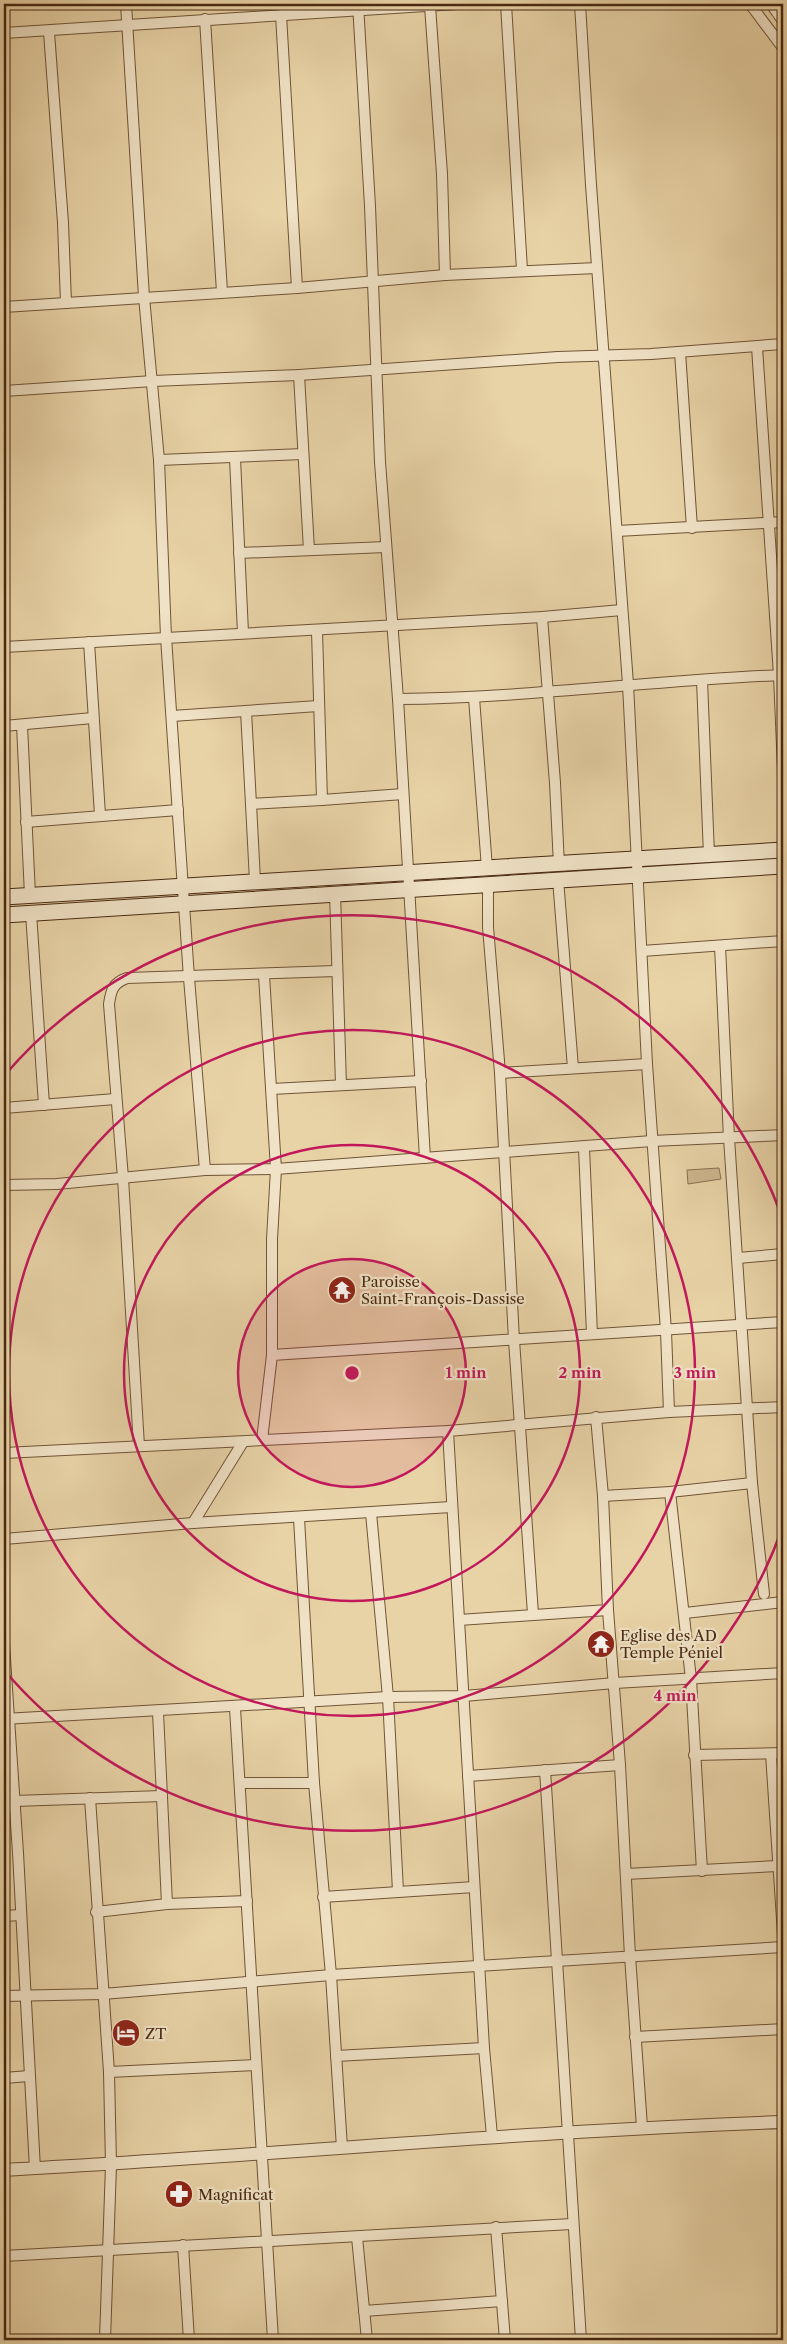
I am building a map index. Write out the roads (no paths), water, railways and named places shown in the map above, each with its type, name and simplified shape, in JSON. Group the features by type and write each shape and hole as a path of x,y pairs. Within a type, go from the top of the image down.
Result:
{"main road":[{"path":"637,868 709,855 783,850"},
{"path":"4,897 408,873 487,876 637,868 783,866"},
{"path":"4,915 410,890 487,876"}],"street":[{"path":"126,4 144,297 159,460 166,637 186,904 189,978 205,1170"},
{"path":"4,33 49,32 205,19 281,15 358,7 457,4"},
{"path":"506,4 522,270"},
{"path":"580,4 603,355 628,684 647,1064 666,1331 669,1412"},
{"path":"750,4 783,48"},
{"path":"771,4 783,20"},
{"path":"430,6 442,174 445,274"},
{"path":"358,7 374,281 386,547 398,699 425,1158"},
{"path":"281,15 296,288"},
{"path":"205,19 222,292"},
{"path":"49,32 63,223 66,303"},
{"path":"4,307 296,288 445,274 597,268"},
{"path":"4,391 153,381 299,375 783,344"},
{"path":"756,347 768,523 778,601 783,770"},
{"path":"680,352 692,528"},
{"path":"299,375 308,550"},
{"path":"159,460 303,454"},
{"path":"235,458 243,633"},
{"path":"617,531 783,522"},
{"path":"239,553 386,547"},
{"path":"4,647 243,633 317,631 622,610"},
{"path":"542,617 573,1068"},
{"path":"317,631 322,800"},
{"path":"89,642 100,816"},
{"path":"398,699 474,698 628,684 781,675"},
{"path":"702,680 709,855"},
{"path":"474,698 487,876 488,927 500,1073 514,1340 522,1424 533,1614"},
{"path":"172,716 318,706"},
{"path":"246,711 254,881"},
{"path":"4,726 93,718"},
{"path":"22,725 30,895"},
{"path":"251,804 403,794"},
{"path":"26,822 178,810"},
{"path":"335,894 341,1085"},
{"path":"32,913 44,1105"},
{"path":"642,951 783,941"},
{"path":"720,946 729,1138 743,1324 752,1483 764,1594"},
{"path":"139,1446 123,1178 115,1100 109,1004 114,985 127,978 189,978 336,971"},
{"path":"262,1440 272,1355 272,1239 276,1169 264,975"},
{"path":"500,1073 647,1064"},
{"path":"272,1089 421,1081"},
{"path":"4,1108 115,1100"},
{"path":"4,1185 57,1184 205,1170 276,1169 505,1154 652,1141 783,1135"},
{"path":"584,1148 592,1334"},
{"path":"738,1258 783,1254"},
{"path":"272,1355 783,1322"},
{"path":"4,1452 448,1432 596,1417 783,1407"},
{"path":"596,1417 603,1496 608,1610 615,1682 630,1956 642,2127"},
{"path":"448,1432 484,2048 492,2136"},
{"path":"193,1522 243,1442"},
{"path":"603,1496 670,1492 752,1483"},
{"path":"670,1492 685,1613 702,1871"},
{"path":"4,1539 193,1522 299,1518 451,1507"},
{"path":"371,1513 388,1697 398,1891"},
{"path":"299,1518 311,1701 314,1783 331,1975 342,2148"},
{"path":"685,1613 783,1602"},
{"path":"459,1620 608,1610"},
{"path":"4,1644 6,1719 14,1801 35,2169"},
{"path":"6,1719 235,1708 311,1701 388,1697 464,1696 615,1682 783,1673"},
{"path":"235,1708 273,2340"},
{"path":"158,1712 167,1904"},
{"path":"771,1754 783,1934"},
{"path":"694,1755 783,1754"},
{"path":"468,1776 620,1765"},
{"path":"545,1770 572,2224 581,2340"},
{"path":"241,1784 314,1783"},
{"path":"14,1801 162,1796"},
{"path":"90,1798 96,1912 109,2072 111,2165 105,2340"},
{"path":"626,1874 778,1866"},
{"path":"323,1897 474,1887"},
{"path":"96,1912 167,1904 247,1901"},
{"path":"4,1916 21,1915"},
{"path":"4,1996 26,1994 103,1994 331,1975 783,1947"},
{"path":"635,2038 783,2029"},
{"path":"336,2056 484,2048"},
{"path":"109,2072 256,2065"},
{"path":"4,2078 29,2076"},
{"path":"4,2170 111,2165 261,2152 342,2148 492,2136 642,2127 783,2122"},
{"path":"4,2256 107,2248 357,2237 496,2227 572,2224"},
{"path":"496,2227 505,2340"},
{"path":"357,2237 366,2340"},
{"path":"183,2245 189,2340"},
{"path":"364,2310 502,2301"}],"place":[{"name":"Paroisse Saint-François-Dassise","path":"342,1290"},
{"name":"Eglise des AD Temple Péniel","path":"601,1644"},
{"name":"ZT","path":"126,2033"},
{"name":"Magnificat","path":"179,2194"}]}
